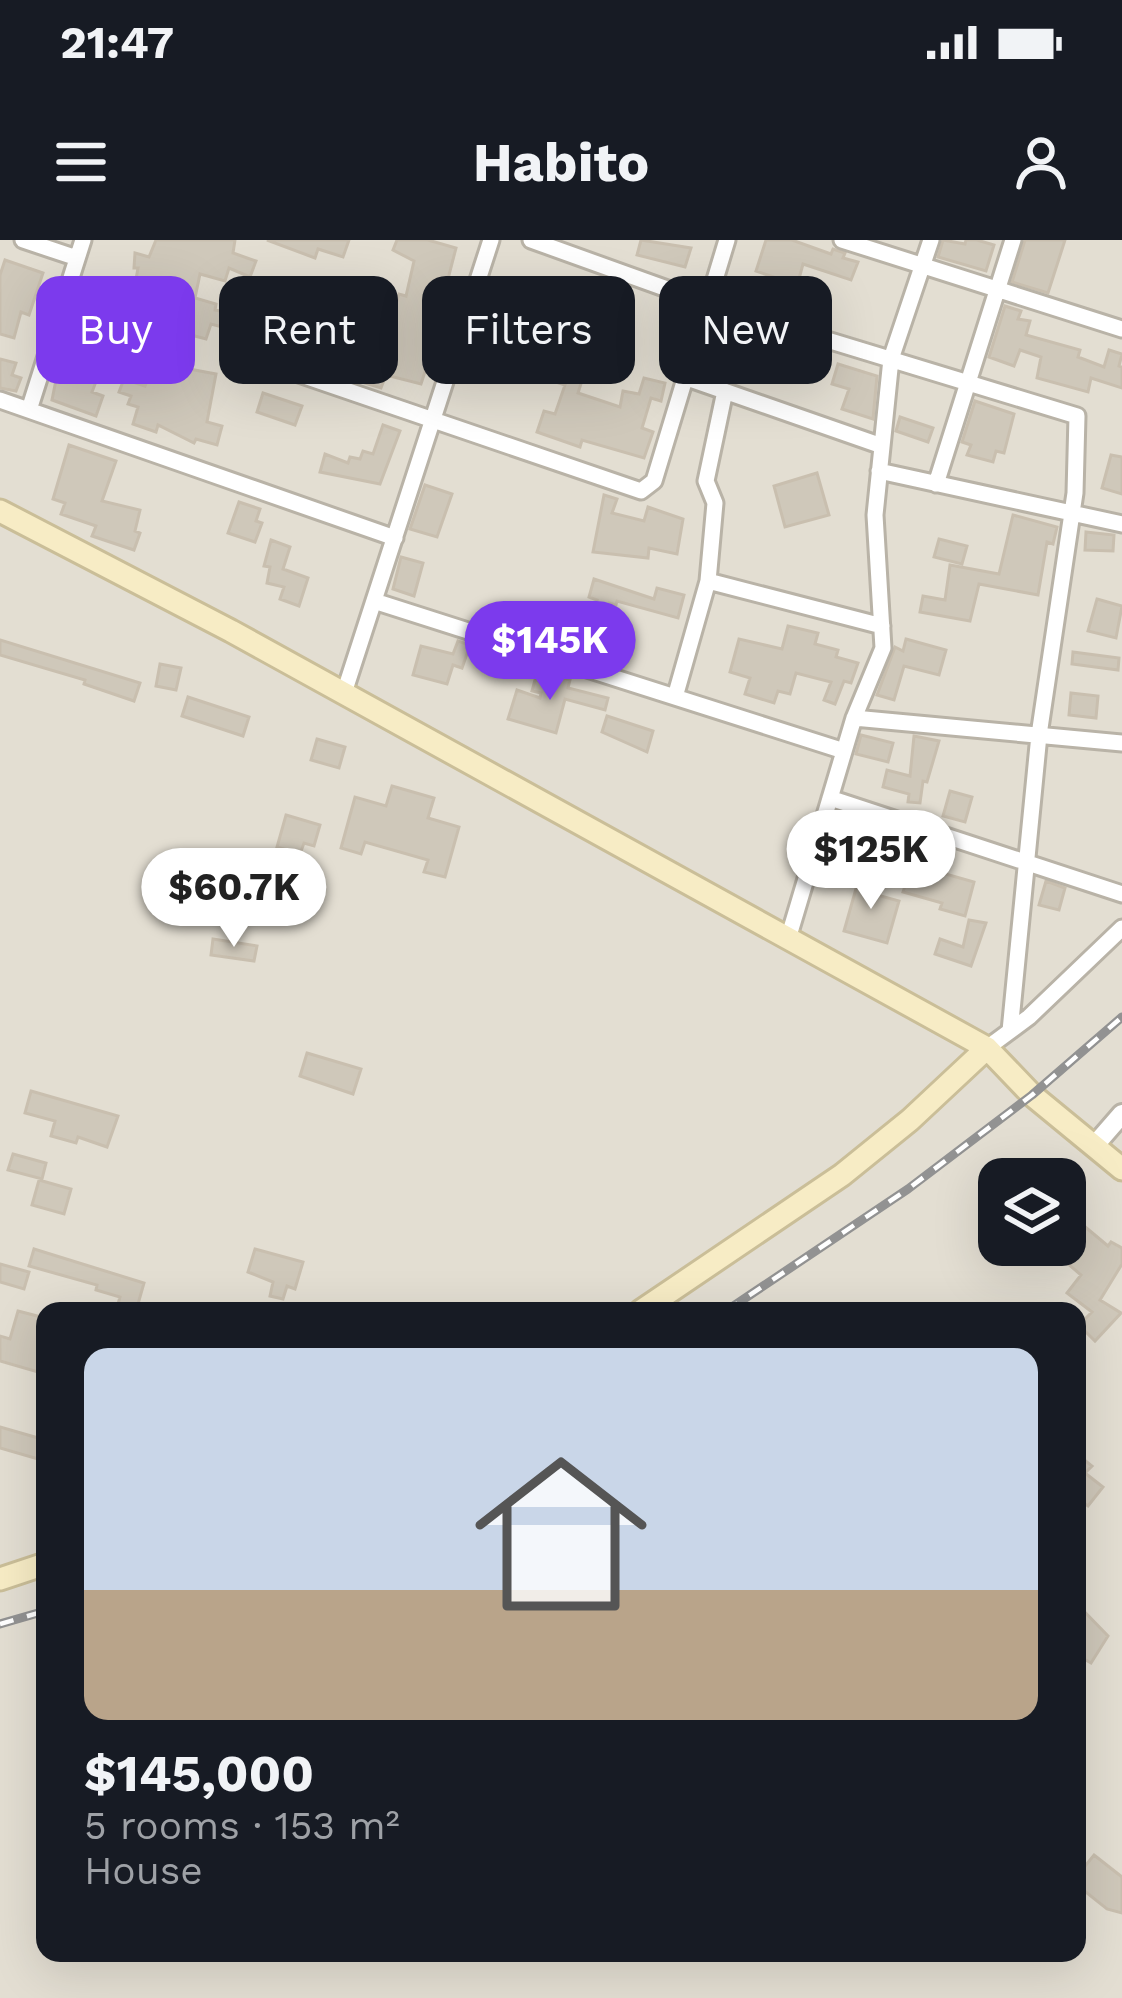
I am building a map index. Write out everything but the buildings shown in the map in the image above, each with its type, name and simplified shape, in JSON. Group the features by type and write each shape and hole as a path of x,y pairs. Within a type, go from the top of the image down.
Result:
{"main road":[{"path":"0,511 344,693 987,1048 1032,1095 1122,1169"},
{"path":"654,1302 842,1175 987,1048"},
{"path":"0,1579 36,1567"}],"street":[{"path":"23,240 77,258"},
{"path":"29,410 83,240"},
{"path":"531,240 659,286"},
{"path":"717,276 727,240"},
{"path":"842,240 1122,329"},
{"path":"788,939 854,718 884,648 874,514 891,359 931,240"},
{"path":"936,484 1013,240"},
{"path":"344,693 488,241"},
{"path":"832,341 1077,416 1072,515 1040,735 1010,1031"},
{"path":"325,384 641,491 654,481 685,384"},
{"path":"705,384 882,446"},
{"path":"675,697 708,581 715,503 706,481 725,391"},
{"path":"0,400 395,538"},
{"path":"879,471 1122,524"},
{"path":"708,581 882,626"},
{"path":"374,601 844,751"},
{"path":"854,718 1122,743"},
{"path":"830,798 1122,893"},
{"path":"987,1048 1122,928"},
{"path":"1095,1144 1122,1114"}],"shaded area":[{"path":"0,240 1122,240 1122,1998 0,1998"}],"railway":[{"path":"739,1302 908,1189 1032,1095 1122,1017"},
{"path":"0,1624 36,1614"}]}
